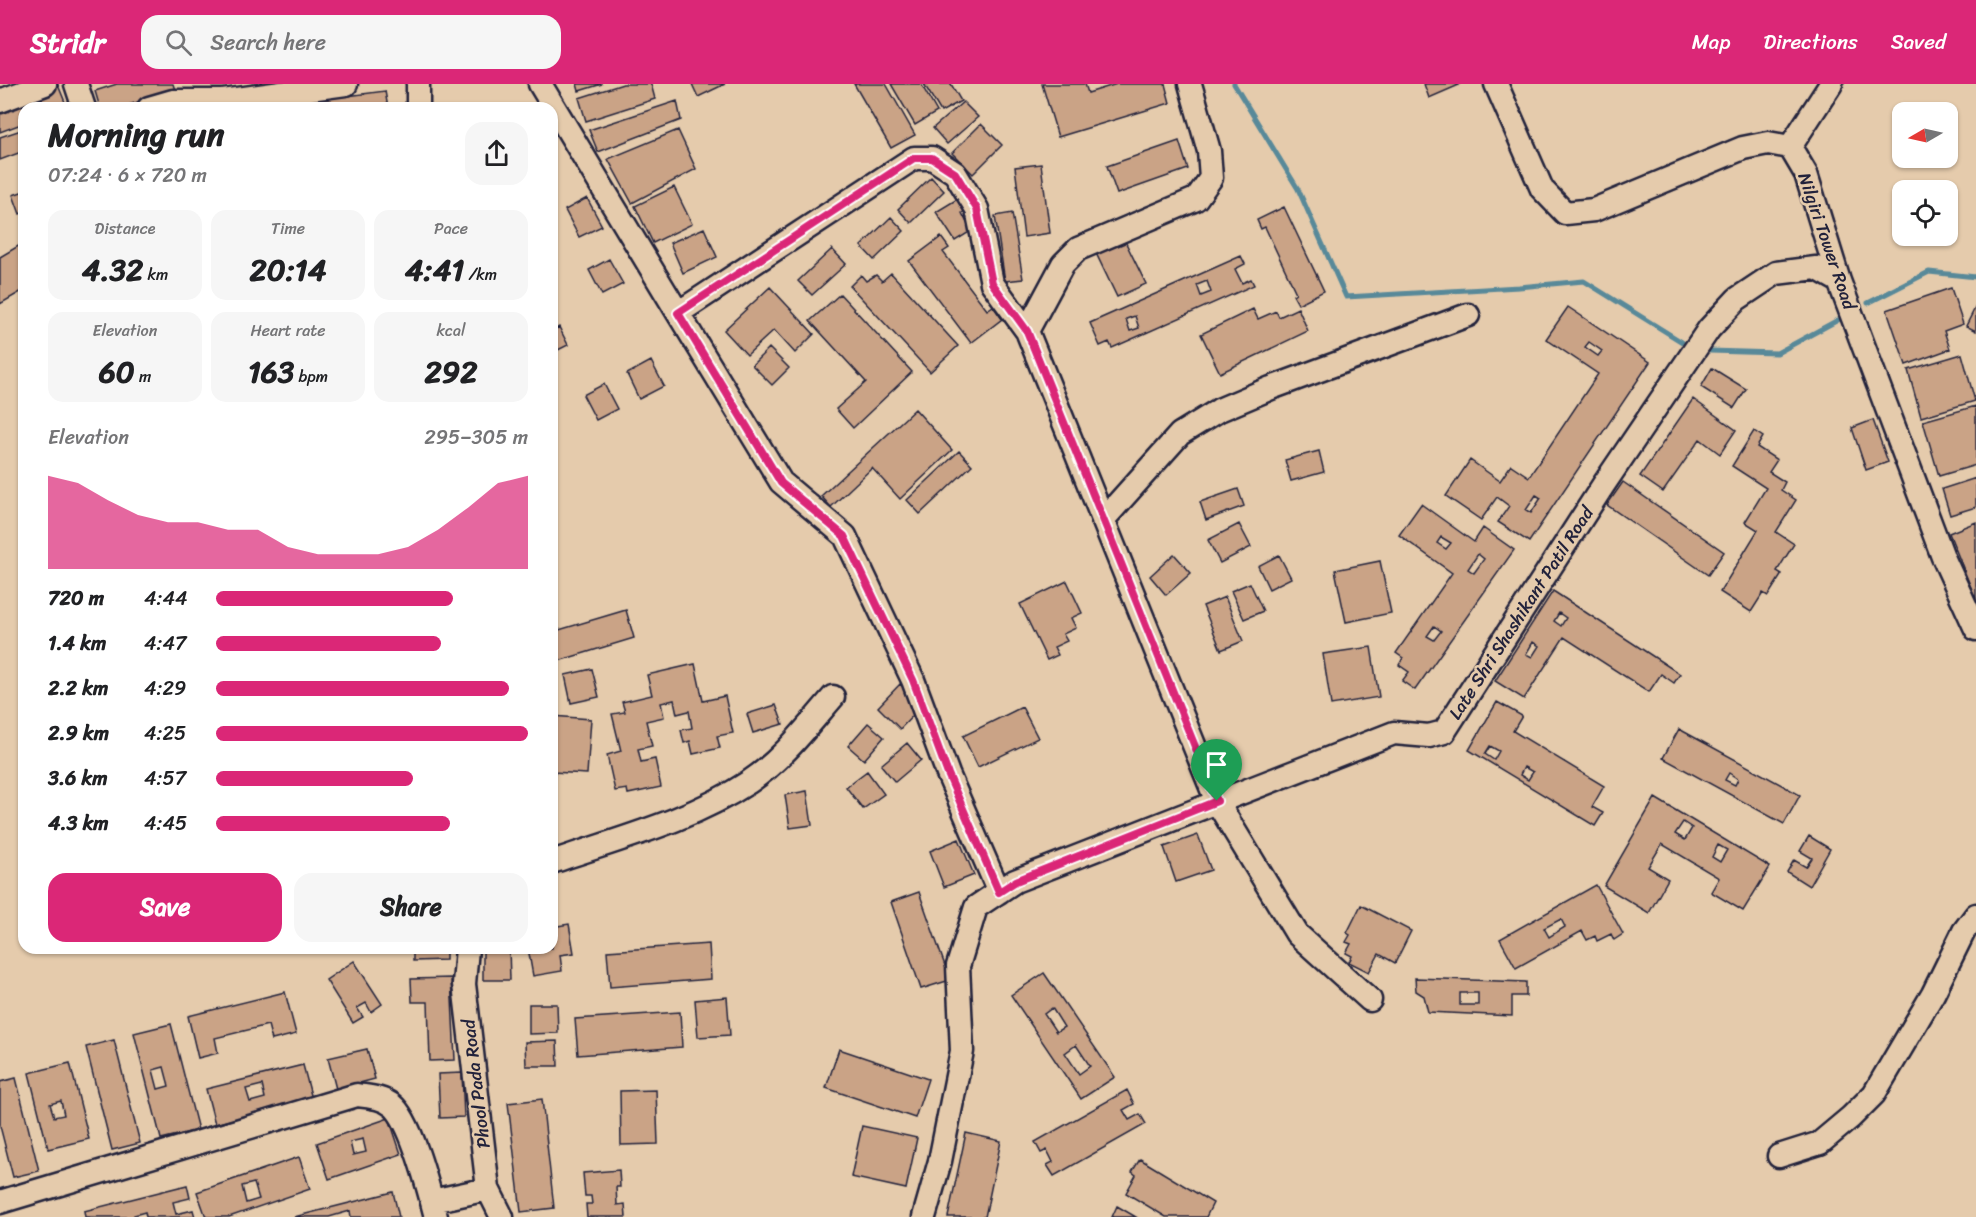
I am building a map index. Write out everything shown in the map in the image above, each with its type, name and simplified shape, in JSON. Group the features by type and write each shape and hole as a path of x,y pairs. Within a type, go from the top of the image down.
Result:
{"street":[{"path":"0,101 45,84"},
{"path":"76,84 82,102"},
{"path":"170,102 223,101 345,84"},
{"path":"418,84 418,102"},
{"path":"540,84 551,102"},
{"path":"1027,331 1063,264 1078,249 1196,199 1211,178 1209,151 1190,84"},
{"path":"1496,84 1542,189 1565,213 1594,210 1743,148 1768,143 1790,147 1831,84"},
{"path":"558,114 781,483 844,536 913,680 948,774 999,892"},
{"name":"Nilgiri Tower Road","path":"1790,147 1806,174 1839,281 1943,557 1976,629"},
{"path":"678,313 914,158 932,158 955,173 977,209 992,283 1027,331 1217,801 1297,934 1370,1000"},
{"name":"Late Shri Shashikant Patil Road","path":"924,1217 940,1161 962,1051 958,966 976,908 1016,881 1394,733 1429,736 1444,732 1604,484 1709,329 1737,299 1776,273 1816,268 1839,281"},
{"path":"1103,520 1180,434 1219,410 1271,388 1468,315"},
{"path":"558,860 697,811 749,782 782,756 833,697"},
{"path":"1779,1156 1820,1143 1874,1094 1933,994 1964,931 1976,915"},
{"name":"Phool Pada Road","path":"466,954 464,984 488,1189 499,1216"},
{"path":"0,1202 357,1095 380,1098 394,1106 407,1124 434,1209 488,1189"}],"building":[{"path":"117,84 173,84 175,90 138,102 98,102 95,91"},
{"path":"577,84 602,84 579,91"},
{"path":"623,84 651,84 655,99 586,121 579,98"},
{"path":"692,84 725,84 698,97"},
{"path":"854,84 886,84 915,135 891,148"},
{"path":"891,84 921,84 937,112 915,125"},
{"path":"924,84 951,84 961,101 941,112"},
{"path":"1042,84 1085,84 1088,93 1117,84 1165,84 1170,103 1058,137"},
{"path":"1424,84 1458,84 1459,85 1429,98"},
{"path":"58,85 65,102 18,102 18,125 0,132 0,108"},
{"path":"385,91 387,102 317,102 317,100"},
{"path":"677,101 681,120 598,152 589,130"},
{"path":"963,102 978,117 947,144 933,128"},
{"path":"981,124 1002,145 973,174 952,153"},
{"path":"678,130 696,169 632,203 608,159"},
{"path":"18,131 18,153 0,160 0,137"},
{"path":"1179,141 1188,169 1117,194 1107,166"},
{"path":"1041,164 1050,233 1024,237 1015,167"},
{"path":"931,177 944,191 911,223 898,209"},
{"path":"674,187 692,224 653,243 635,206"},
{"path":"18,193 18,209 13,195"},
{"path":"587,198 602,226 579,237 565,210"},
{"path":"959,198 967,210 962,213 971,231 955,241 936,212"},
{"path":"1284,207 1324,291 1298,304 1293,295 1296,293 1265,227 1261,229 1257,220"},
{"path":"1012,213 1023,279 1005,281 995,216"},
{"path":"891,217 904,231 874,260 861,246"},
{"path":"704,228 717,257 683,273 670,243"},
{"path":"1122,235 1146,284 1117,297 1094,249"},
{"path":"941,237 949,248 943,252 987,310 993,306 1002,319 971,343 909,261"},
{"path":"18,246 18,294 0,304 0,257"},
{"path":"832,249 846,264 812,295 798,281"},
{"path":"1241,256 1245,264 1235,269 1242,283 1251,279 1254,285 1112,348 1109,342 1100,346 1090,323","holes":["1207,281 1211,292 1201,296 1197,285","1135,316 1139,328 1130,331 1126,319"]},
{"path":"609,259 623,284 602,295 589,270"},
{"path":"891,273 958,346 930,372 850,286 861,275 866,281 876,275 882,281"},
{"path":"770,287 814,334 795,353 774,330 747,355 724,330"},
{"path":"1951,288 1963,324 1944,331 1950,349 1906,365 1887,310"},
{"path":"840,294 912,372 853,428 836,409 866,382 810,321"},
{"path":"1976,306 1976,331 1966,326"},
{"path":"1568,307 1650,362 1529,542 1498,522 1509,506 1497,497 1481,520 1446,496 1470,460 1500,481 1511,465 1529,477 1598,374 1546,339","holes":["1589,342 1602,351 1598,356 1585,347","1536,495 1541,498 1531,513 1526,510"]},
{"path":"1298,308 1308,331 1220,373 1201,334 1253,309 1258,319 1276,311 1279,317"},
{"path":"558,328 568,345 558,350"},
{"path":"769,348 789,368 772,385 752,365"},
{"path":"1962,354 1975,401 1921,417 1908,370"},
{"path":"651,361 664,386 639,399 627,374"},
{"path":"1712,368 1746,389 1734,408 1701,387"},
{"path":"604,384 617,409 596,420 583,395"},
{"path":"1693,399 1736,430 1720,454 1700,439 1663,492 1640,476"},
{"path":"1976,406 1976,465 1939,476 1923,421"},
{"path":"915,409 952,450 900,499 872,468 831,507 821,496"},
{"path":"1873,420 1888,462 1866,470 1852,428"},
{"path":"1754,431 1763,437 1757,447 1777,460 1769,472 1785,482 1781,490 1796,500 1776,532 1794,544 1777,571 1782,574 1768,596 1763,593 1751,612 1720,592 1758,530 1745,522 1766,488 1732,466"},
{"path":"959,451 972,465 920,514 907,500"},
{"path":"1319,451 1324,472 1291,481 1285,460"},
{"path":"1976,478 1976,507 1950,515 1942,489"},
{"path":"1623,482 1724,552 1708,575 1607,505"},
{"path":"1238,489 1244,506 1206,520 1200,502"},
{"path":"1421,504 1474,542 1483,528 1514,550 1415,690 1402,681 1409,672 1399,665 1403,658 1396,653 1452,573 1399,535","holes":["1441,537 1451,543 1446,549 1437,543","1478,554 1484,559 1474,573 1468,569","1434,626 1441,631 1434,640 1427,636"]},
{"path":"1976,522 1976,600 1949,533"},
{"path":"1239,524 1251,547 1220,563 1208,540"},
{"path":"1174,554 1191,573 1166,595 1150,576"},
{"path":"1279,555 1291,578 1269,589 1258,566"},
{"path":"1380,561 1391,613 1346,622 1335,570"},
{"path":"1067,581 1082,613 1071,618 1076,628 1063,634 1067,641 1054,647 1058,655 1047,660 1020,604"},
{"path":"1250,583 1263,611 1244,619 1231,591"},
{"path":"1553,591 1680,674 1674,683 1661,674 1649,692 1564,637 1524,699 1495,681","holes":["1559,613 1566,618 1561,626 1554,621","1533,642 1539,646 1532,657 1526,654"]},
{"path":"1225,597 1243,641 1221,650 1203,606"},
{"path":"626,610 634,638 558,661 558,630"},
{"path":"1371,647 1379,697 1331,705 1323,654"},
{"path":"695,664 703,701 725,696 733,733 717,736 720,748 693,754 690,741 684,743 681,730 692,728 689,711 677,714 674,700 661,703 664,717 646,721 652,746 638,749 641,762 655,759 661,787 628,794 627,789 615,791 607,755 621,751 612,714 625,712 622,702 652,695 647,675"},
{"path":"592,669 599,697 571,703 565,675"},
{"path":"900,684 922,706 900,729 878,707"},
{"path":"1497,702 1522,716 1513,731 1604,786 1592,807 1603,813 1595,826 1469,750","holes":["1490,746 1499,751 1494,760 1485,754","1524,767 1533,772 1528,780 1520,775"]},
{"path":"776,705 783,724 753,733 747,714"},
{"path":"1022,707 1038,738 978,767 963,736"},
{"path":"558,716 591,719 587,774 558,772"},
{"path":"868,723 884,737 864,760 848,746"},
{"path":"1679,729 1800,795 1784,824 1663,758","holes":["1729,773 1738,779 1735,785 1725,780"]},
{"path":"907,743 921,760 895,782 881,765"},
{"path":"867,771 884,794 863,809 846,787"},
{"path":"807,791 812,825 790,828 785,795"},
{"path":"1655,798 1770,867 1743,911 1711,892 1719,878 1662,844 1648,867 1668,879 1649,913 1604,886","holes":["1683,822 1692,828 1685,840 1675,834","1718,845 1727,850 1720,862 1712,857"]},
{"path":"1198,835 1211,870 1176,882 1164,847"},
{"path":"1809,836 1830,849 1809,886 1787,872 1794,860 1806,867 1812,858 1800,851"},
{"path":"959,839 974,875 944,887 930,851"},
{"path":"1596,885 1623,934 1614,940 1611,934 1597,941 1595,936 1587,940 1582,931 1516,968 1500,939","holes":["1561,919 1565,927 1549,937 1544,928"]},
{"path":"919,892 950,980 921,989 891,902"},
{"path":"1361,905 1411,931 1395,963 1379,954 1369,972 1349,962 1352,956 1346,953 1351,944 1346,942 1350,935 1347,933"},
{"path":"569,924 574,953 560,955 562,971 533,976 529,954 558,954 558,926"},
{"path":"709,944 711,979 610,987 607,951"},
{"path":"413,954 446,954 446,960 413,961"},
{"path":"483,954 509,954 510,980 483,980"},
{"path":"354,961 382,1004 371,1012 366,1003 357,1008 363,1017 353,1023 326,980"},
{"path":"1044,973 1115,1077 1081,1099 1011,995","holes":["1052,1008 1064,1027 1056,1032 1044,1014","1076,1045 1090,1066 1079,1074 1065,1053"]},
{"path":"451,978 455,1060 430,1061 428,1002 412,1002 411,979"},
{"path":"1415,978 1526,982 1526,996 1512,996 1512,1016 1428,1012 1424,996 1416,991","holes":["1460,993 1478,993 1478,1005 1460,1005"]},
{"path":"285,992 296,1034 272,1040 268,1025 215,1038 218,1053 198,1058 188,1016"},
{"path":"727,997 730,1035 698,1037 695,1000"},
{"path":"529,1004 557,1004 558,1033 529,1034"},
{"path":"680,1012 682,1047 578,1055 575,1019"},
{"path":"171,1024 198,1130 161,1139 134,1033","holes":["164,1067 169,1086 158,1089 153,1070"]},
{"path":"114,1040 140,1143 112,1150 86,1047"},
{"path":"557,1041 558,1066 526,1066 525,1042"},
{"path":"367,1049 375,1079 336,1089 328,1058"},
{"path":"839,1049 928,1079 915,1118 826,1088"},
{"path":"70,1063 89,1139 48,1149 29,1073","holes":["61,1101 64,1115 54,1117 50,1104"]},
{"path":"303,1065 312,1099 215,1124 206,1089","holes":["262,1085 265,1098 250,1102 246,1089"]},
{"path":"462,1073 464,1117 440,1118 438,1074"},
{"path":"16,1078 39,1171 13,1177 0,1126 0,1082"},
{"path":"656,1090 658,1144 621,1145 620,1091"},
{"path":"1127,1090 1134,1104 1123,1110 1129,1120 1140,1114 1146,1124 1054,1176 1047,1165 1053,1162 1047,1150 1041,1153 1035,1142"},
{"path":"542,1099 554,1208 521,1212 508,1103"},
{"path":"389,1118 401,1154 329,1179 317,1143","holes":["363,1139 366,1152 353,1155 350,1142"]},
{"path":"862,1126 917,1138 906,1189 851,1177"},
{"path":"966,1133 1001,1141 985,1217 948,1217"},
{"path":"299,1157 310,1189 229,1217 206,1217 197,1192","holes":["254,1183 259,1199 246,1203 242,1186"]},
{"path":"1140,1159 1213,1203 1206,1217 1166,1217 1126,1193 1136,1175 1132,1172"},
{"path":"619,1170 620,1187 616,1187 617,1205 625,1204 626,1217 587,1217 586,1204 592,1204 591,1196 585,1196 583,1173"},
{"path":"187,1185 190,1198 173,1202 176,1214 193,1210 195,1217 146,1217 145,1212 134,1215 134,1217 85,1217 84,1211"},
{"path":"393,1192 399,1217 351,1217 350,1211 329,1217 294,1217"},
{"path":"1117,1206 1136,1217 1112,1217"}],"waterway":[{"path":"1234,84 1298,189 1346,297 1584,281 1682,342"},
{"path":"1868,303 1929,272 1976,277"},
{"path":"1710,351 1777,353 1838,320"}],"route":[{"path":"914,158 932,158 955,173 977,209 992,283 1027,331 1217,801 1016,881 999,892 948,774 913,680 844,536 781,483 678,313 914,158"}]}
